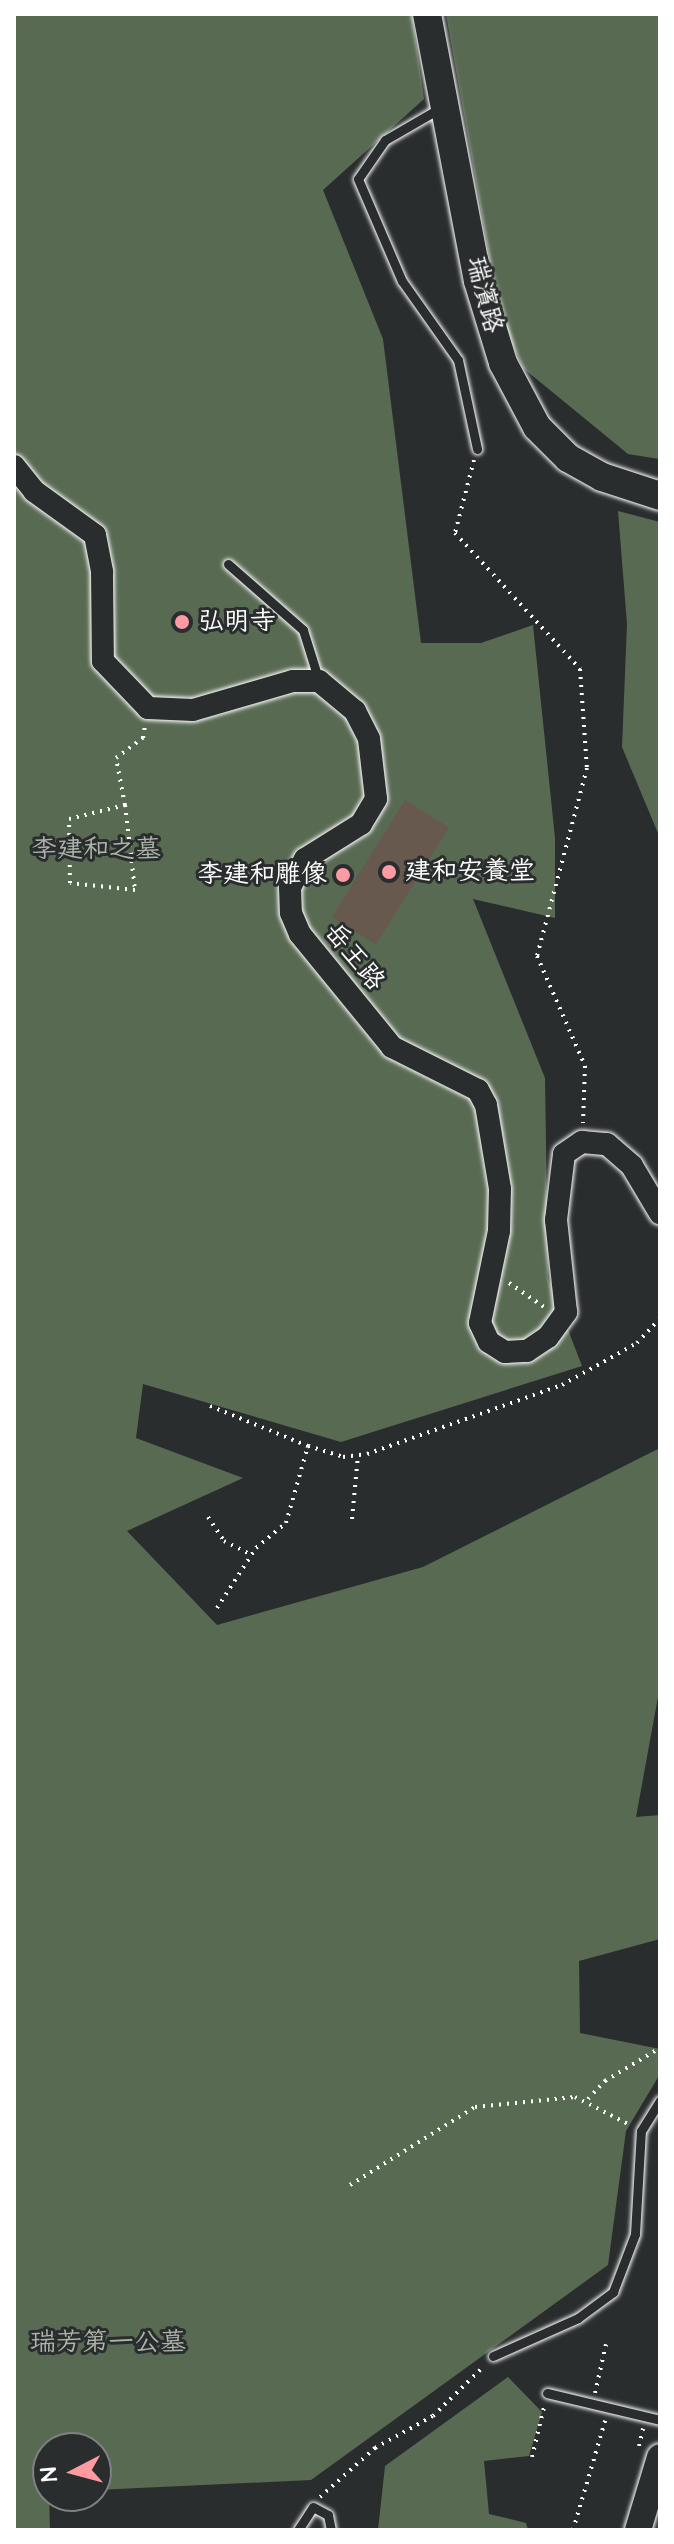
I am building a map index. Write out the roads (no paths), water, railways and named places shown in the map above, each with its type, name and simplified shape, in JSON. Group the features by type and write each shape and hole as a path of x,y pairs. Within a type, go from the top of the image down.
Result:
{"main road":[{"name":"瑞濱路","path":"427,14 491,332 520,397 568,458 602,477 660,496"},
{"path":"638,2530 660,2457"}],"street":[{"path":"14,466 34,491 95,535 102,572 103,661 148,708 193,710 293,681 319,681"},
{"name":"岳王路","path":"319,681 355,711 369,739 376,799 361,824 305,859 290,887 291,913 300,934 383,1038 422,1065 478,1090 486,1105 500,1189 480,1323 489,1342 505,1352 527,1351 548,1337 566,1312 556,1220 559,1164 582,1142 607,1144 632,1166 660,1213"}],"lane":[{"path":"444,106 385,140 358,179 402,281 458,360 477,449"},
{"path":"228,564 303,630 319,681"},
{"path":"493,2356 578,2318 613,2292 635,2234 641,2131 660,2100"},
{"path":"547,2393 660,2420"},
{"path":"298,2530 313,2507 328,2515 331,2530"}],"place":[{"name":"弘明寺","path":"182,622"},
{"name":"建和安養堂","path":"389,872"},
{"name":"李建和雕像","path":"343,875"}],"park label":[{"name":"李建和之墓","path":"96,850"},
{"name":"瑞芳第一公墓","path":"108,2343"}]}
